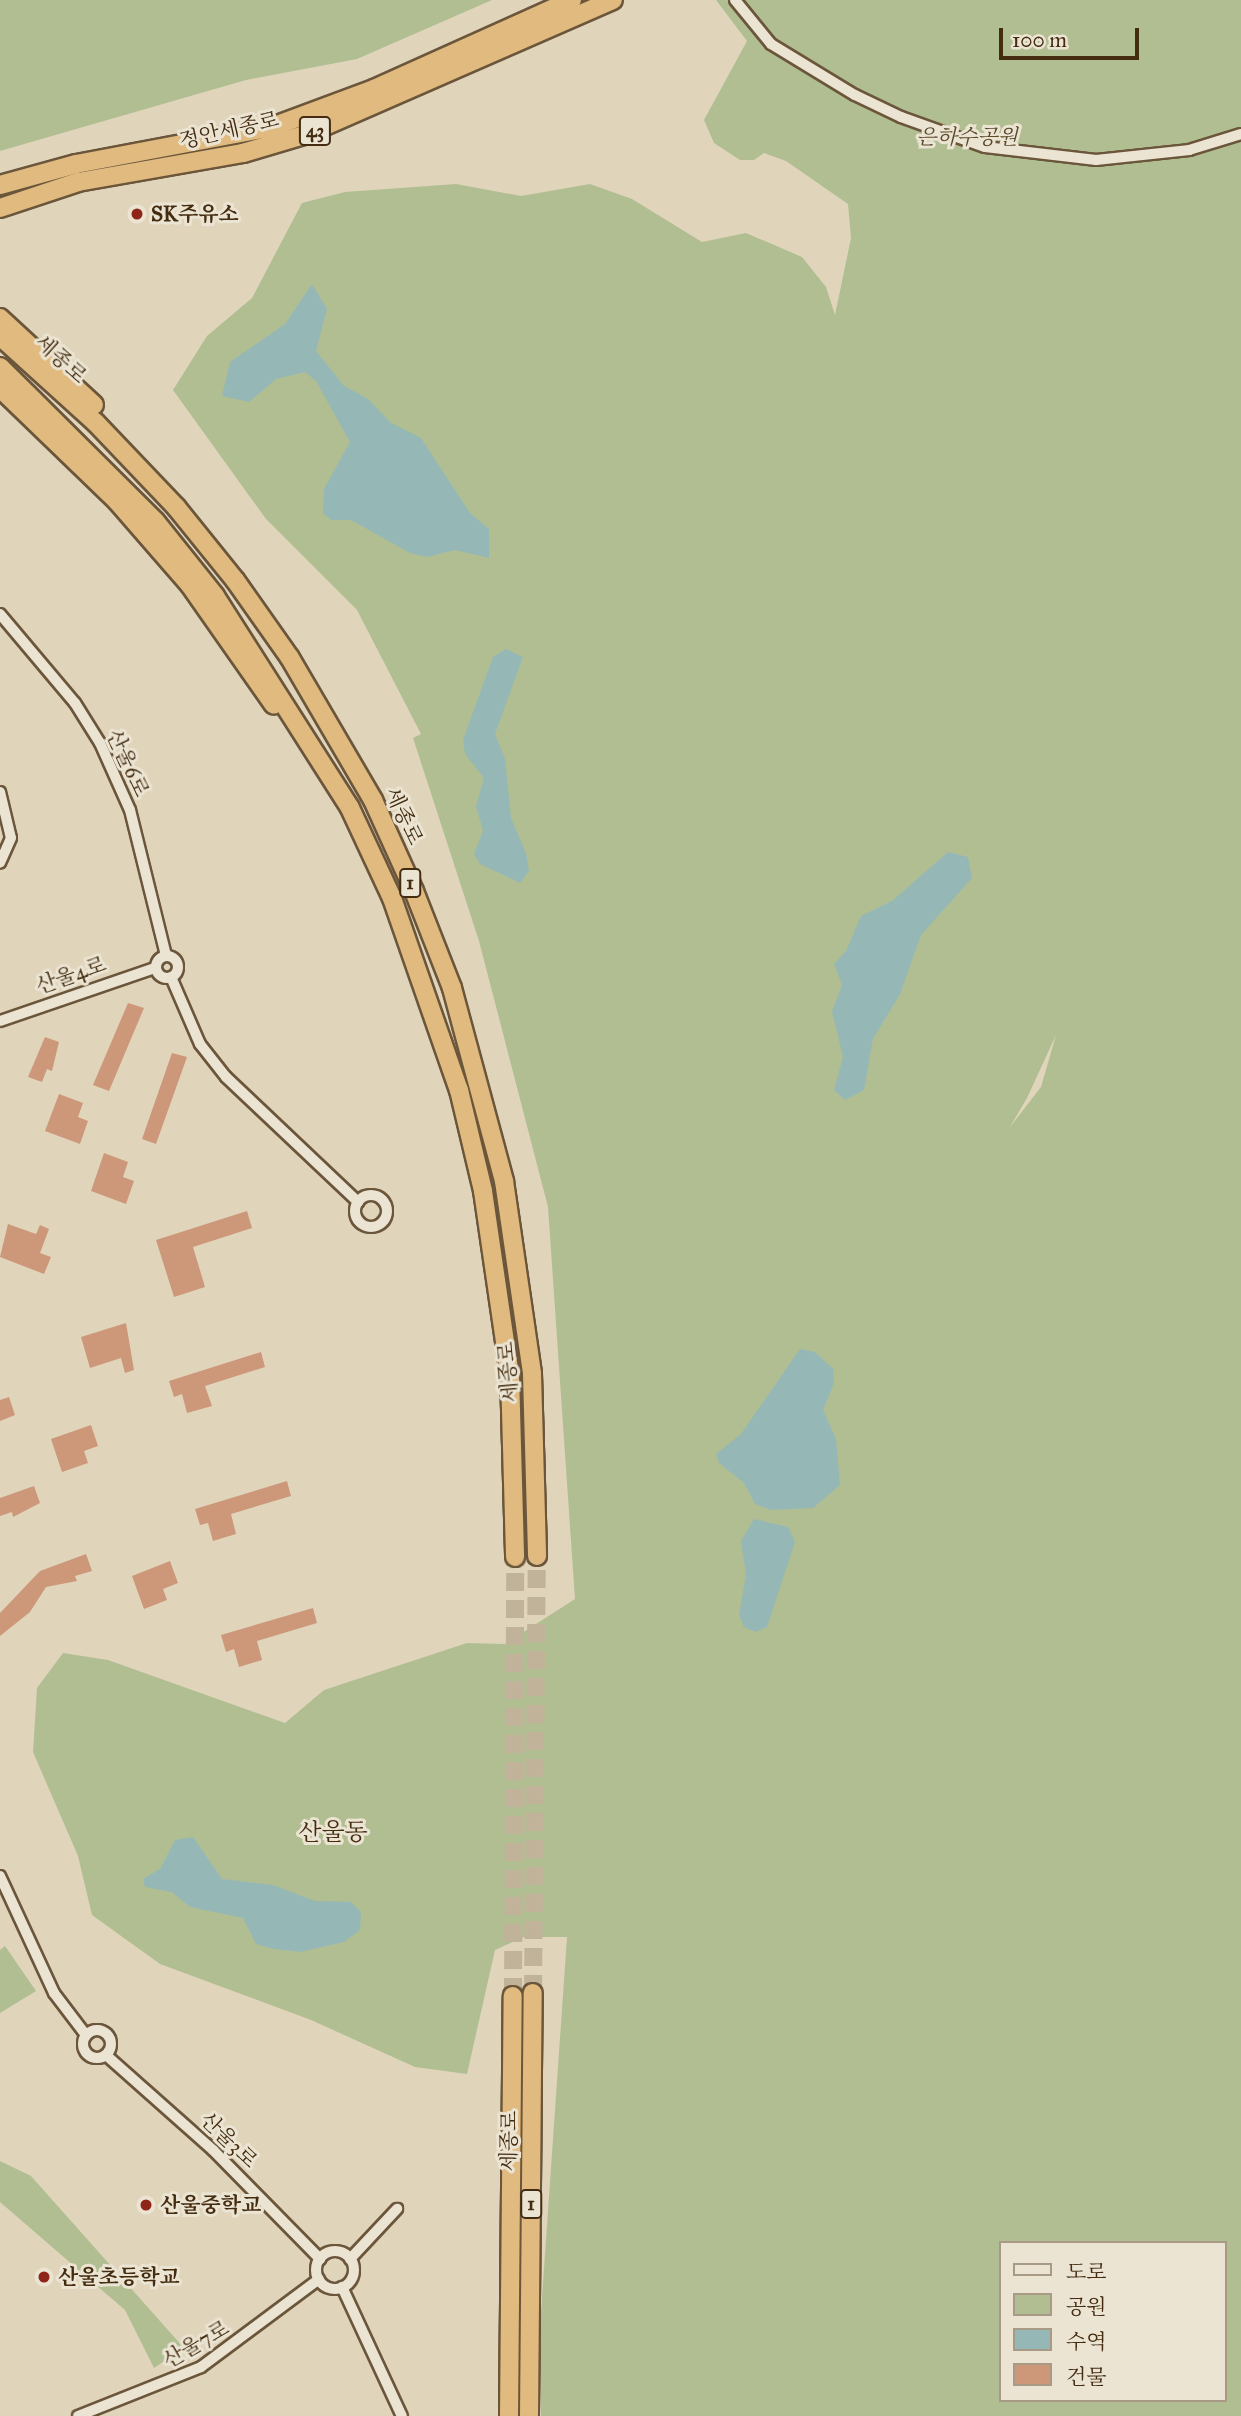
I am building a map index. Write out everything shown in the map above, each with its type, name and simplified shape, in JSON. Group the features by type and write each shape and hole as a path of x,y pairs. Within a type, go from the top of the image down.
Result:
{"highway":[{"name":"정안세종로","path":"0,185 76,164 200,145 272,127 374,89 572,0"},
{"name":"정안세종로","path":"0,208 78,183 243,153 304,135 613,0"},
{"path":"0,318 83,394 239,568 362,764 414,891"},
{"name":"세종로","path":"0,336 105,432 176,507 235,580 290,657 360,776 414,891 459,1012 504,1181 532,1374 537,1556"},
{"name":"세종로","path":"0,367 155,521 215,596 350,808 392,898 452,1066 483,1191 510,1375 514,1557"},
{"path":"0,388 108,491 190,584 334,796 392,898"},
{"name":"세종로","path":"528,2416 533,1993"},
{"name":"세종로","path":"509,2416 513,1996"}],"street":[{"path":"735,0 771,44 855,94 901,117 985,147 1096,160 1189,150 1241,134"},
{"name":"산울6로","path":"0,614 100,743 130,810 166,955 178,963 171,978"},
{"path":"0,792 11,838 0,863"},
{"path":"166,955 155,968 161,977 171,978 200,1044 226,1077 358,1202"},
{"name":"산울4로","path":"0,1021 155,968"},
{"path":"0,1876 54,1993 86,2035 87,2055 106,2055 111,2043 107,2034 99,2030 86,2035"},
{"name":"산울3로","path":"106,2055 213,2150 320,2259"},
{"path":"350,2259 397,2209"},
{"path":"335,2251 350,2259 353,2272 342,2287 330,2288 319,2279 320,2259 335,2251"},
{"name":"산울7로","path":"78,2416 201,2367 319,2279"},
{"path":"342,2287 402,2416"}],"green space":[{"path":"0,0 492,0 357,59 246,80 0,151"},
{"name":"은하수공원","path":"716,0 1241,0 1241,2416 541,2416 541,2312 567,1937 524,1937 495,1950 467,2074 415,2067 311,2020 160,1964 92,1915 78,1856 33,1752 37,1688 63,1653 108,1660 285,1723 324,1690 467,1643 505,1644 575,1599 548,1207 479,941 413,738 421,734 357,610 266,519 173,390 207,336 252,298 302,203 345,192 456,184 521,196 590,184 632,199 702,242 746,233 802,257 826,287 835,315 851,238 848,204 786,161 764,153 754,160 740,160 714,143 704,120 747,41","holes":["1056,1035 1041,1087 1010,1127 1027,1098"]},
{"path":"5,1946 36,1991 0,2013 0,1950"},
{"path":"0,2161 31,2176 184,2348 154,2368 125,2310 0,2202"}],"water":[{"path":"312,284 327,309 316,351 344,386 368,399 391,423 421,438 470,513 489,529 489,558 455,550 427,557 410,553 351,520 331,520 323,513 324,489 350,442 316,381 305,372 276,379 249,402 222,396 230,362 285,324"},
{"path":"506,649 523,657 495,734 505,759 511,818 526,853 529,871 520,883 480,864 474,854 483,831 476,806 484,778 465,754 463,740 493,657"},
{"path":"948,852 968,857 972,878 921,935 900,994 873,1039 864,1090 845,1100 834,1090 843,1057 832,1011 842,985 834,964 846,951 861,916 892,901"},
{"path":"800,1349 815,1352 833,1369 834,1383 823,1410 836,1439 840,1485 813,1508 771,1510 755,1504 744,1483 719,1463 716,1454 741,1434"},
{"path":"754,1519 788,1527 795,1542 767,1627 756,1632 744,1627 739,1615 746,1575 741,1541"},
{"path":"193,1837 222,1879 273,1885 315,1901 351,1902 361,1912 360,1930 344,1942 300,1952 274,1949 256,1944 243,1918 190,1907 172,1892 145,1887 143,1879 160,1869 175,1840"}],"building":[{"path":"128,1003 144,1008 109,1091 93,1085"},
{"path":"45,1037 59,1042 52,1071 47,1069 42,1082 28,1077"},
{"path":"172,1053 187,1057 156,1144 142,1139"},
{"path":"59,1094 83,1103 78,1117 88,1121 80,1144 45,1131"},
{"path":"104,1153 128,1162 123,1177 134,1181 126,1204 91,1191"},
{"path":"247,1211 252,1228 193,1247 205,1287 174,1297 156,1240"},
{"path":"8,1224 36,1234 40,1225 49,1229 40,1253 51,1257 44,1274 0,1257"},
{"path":"126,1323 134,1370 125,1373 121,1358 90,1368 81,1337"},
{"path":"261,1352 265,1367 205,1386 212,1406 187,1413 182,1394 174,1397 169,1381"},
{"path":"9,1397 15,1415 0,1421 0,1400"},
{"path":"91,1425 98,1446 84,1451 88,1463 62,1472 51,1439"},
{"path":"287,1481 291,1496 231,1514 236,1534 213,1541 208,1523 200,1525 195,1509"},
{"path":"34,1486 40,1503 13,1517 12,1512 0,1516 0,1498"},
{"path":"86,1554 92,1571 75,1576 77,1581 46,1587 30,1612 0,1636 0,1613 40,1571"},
{"path":"170,1561 178,1583 163,1589 167,1600 144,1609 132,1576"},
{"path":"313,1608 317,1623 257,1641 262,1660 239,1667 234,1649 226,1652 221,1635"}],"tunnel":[{"path":"533,1993 537,1556"},
{"path":"513,1996 515,1557"}],"place":[{"name":"SK주유소","path":"137,214"},
{"name":"산울중학교","path":"146,2205"},
{"name":"산울초등학교","path":"44,2277"}],"district":[{"name":"산울동","path":"333,1833"}]}
